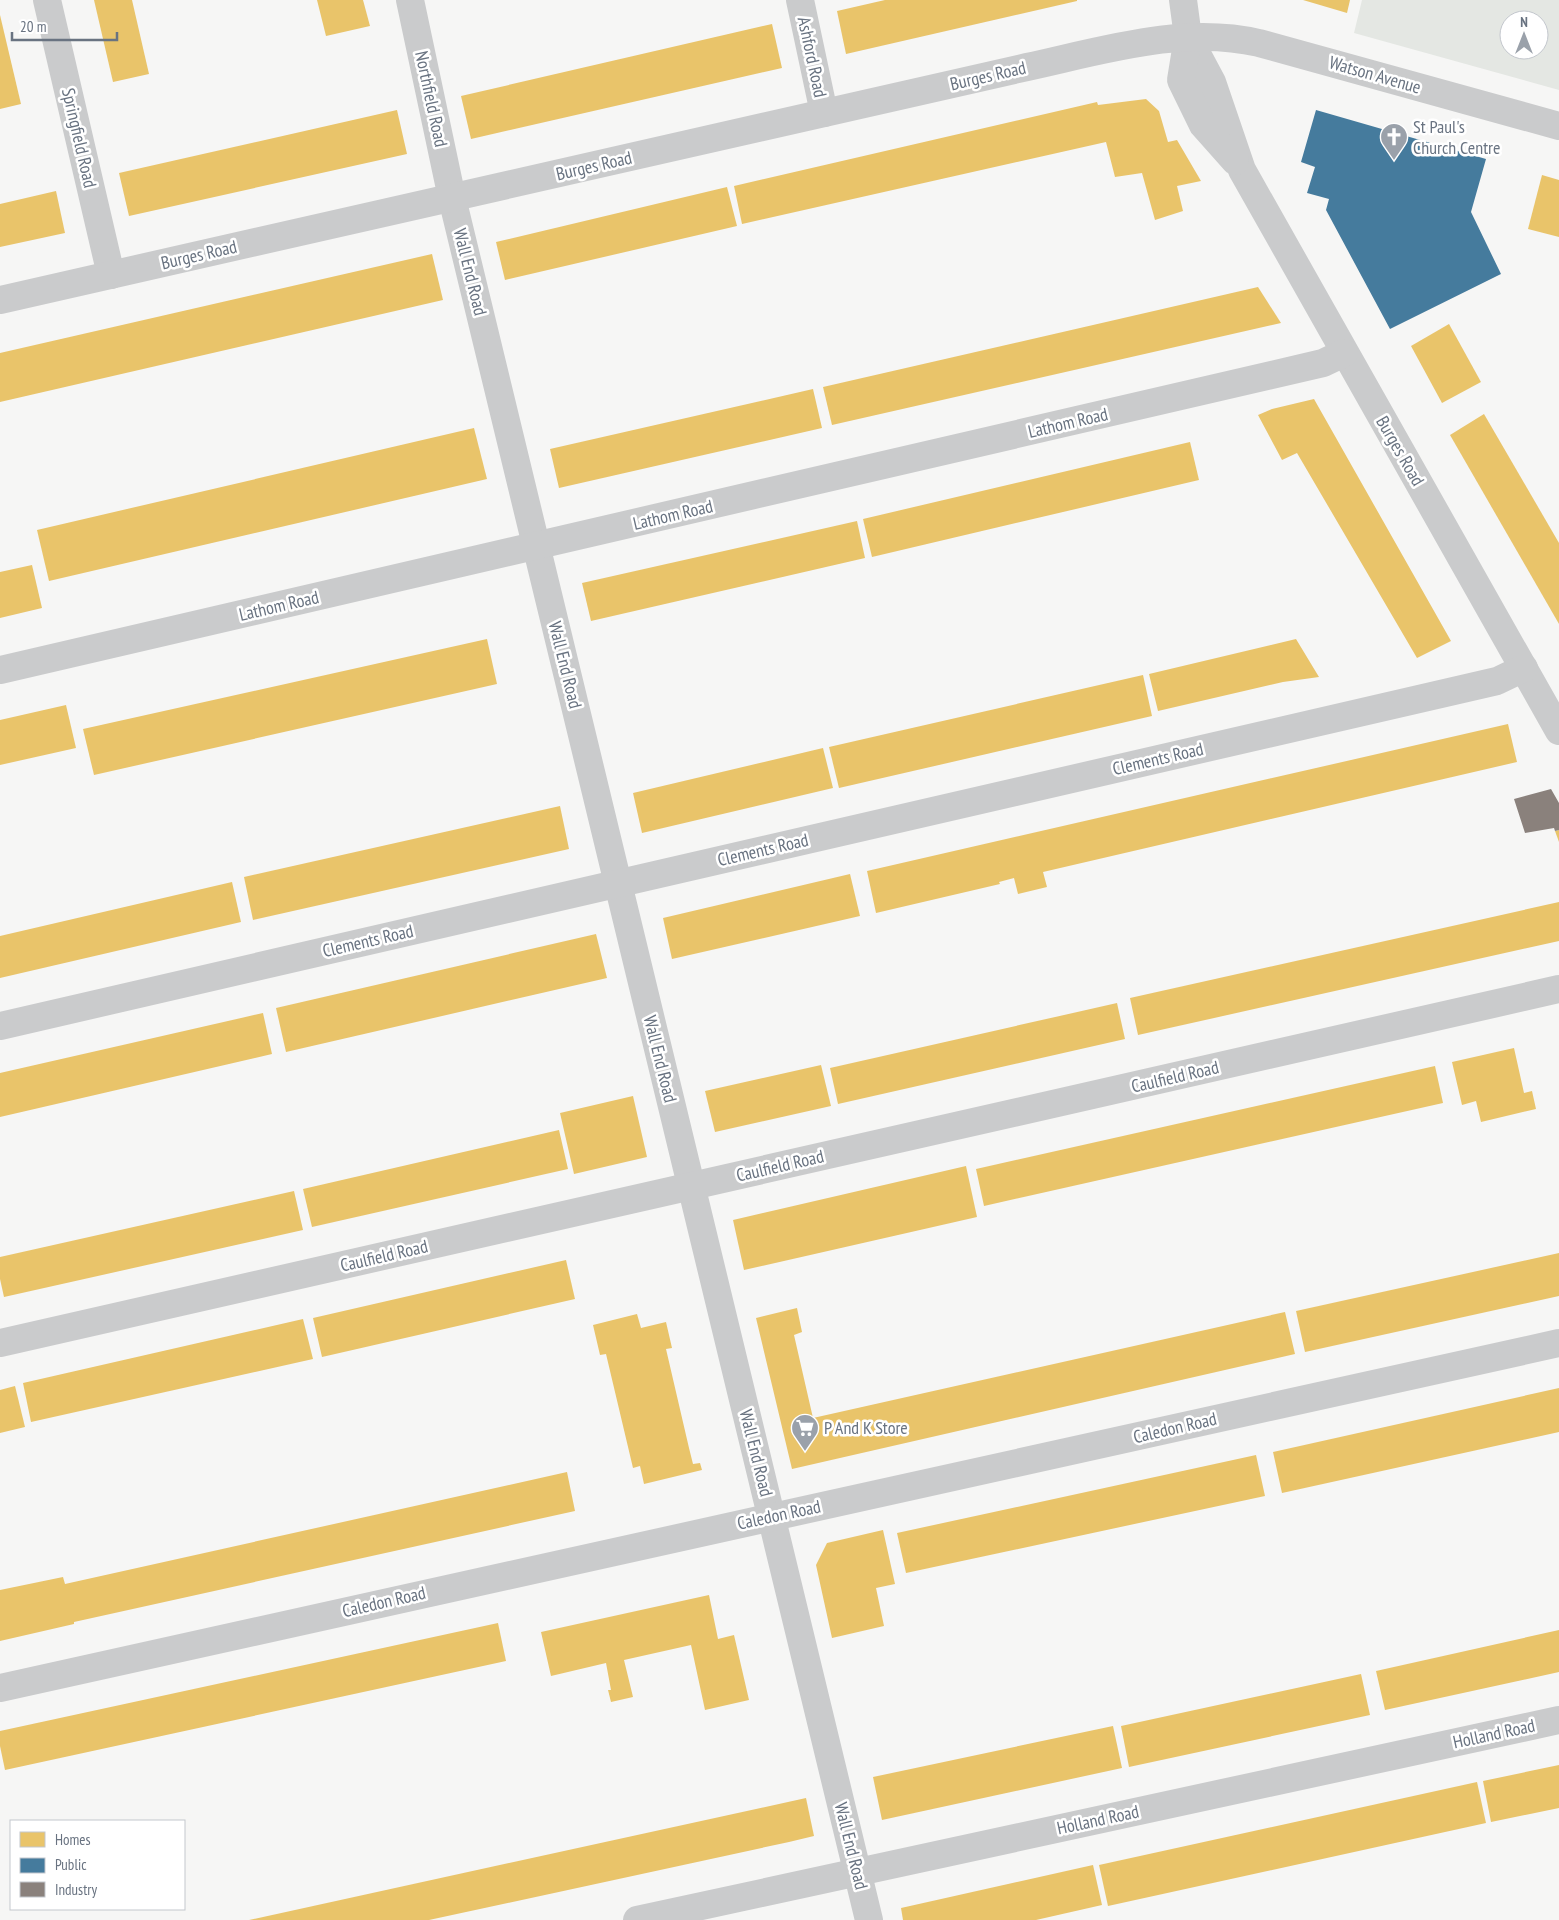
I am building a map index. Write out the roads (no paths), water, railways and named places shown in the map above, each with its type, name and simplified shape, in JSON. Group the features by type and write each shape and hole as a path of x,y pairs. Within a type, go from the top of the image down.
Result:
{"street":[{"name":"Springfield Road","path":"47,0 111,275"},
{"name":"Northfield Road","path":"410,0 452,198"},
{"name":"Ashford Road","path":"800,0 824,113"},
{"path":"1183,0 1188,37"},
{"name":"Burges Road","path":"0,300 1083,54 1188,37 1181,80 1203,125 1242,170 1559,731"},
{"name":"Watson Avenue","path":"1188,37 1236,37 1559,126"},
{"name":"Wall End Road","path":"452,198 869,1920"},
{"name":"Lathom Road","path":"0,670 537,547 1323,363 1344,353"},
{"name":"Clements Road","path":"0,1026 1497,681 1524,668"},
{"name":"Caulfield Road","path":"0,1343 1559,989"},
{"name":"Caledon Road","path":"0,1688 1559,1343"},
{"name":"Holland Road","path":"638,1920 1559,1720"}],"place":[{"name":"St Paul's Church Centre","path":"1394,161"},
{"name":"P And K Store","path":"805,1452"}]}
